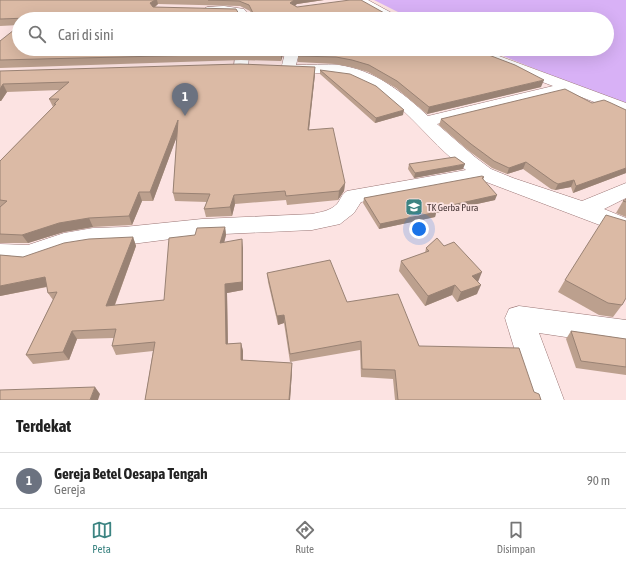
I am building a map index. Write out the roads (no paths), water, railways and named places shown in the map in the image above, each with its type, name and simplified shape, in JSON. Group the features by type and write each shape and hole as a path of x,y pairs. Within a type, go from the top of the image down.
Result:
{"street":[{"path":"347,2 360,0 382,12"},
{"path":"195,10 242,12"},
{"path":"248,56 256,67"},
{"path":"256,67 279,56"},
{"path":"487,56 626,109"},
{"path":"256,67 342,71 354,72 364,76 390,92 460,156 484,173 513,187 542,195 626,227"},
{"path":"424,122 570,87"},
{"path":"0,253 29,255 64,242 92,237 124,236 202,226 312,222 332,218 346,208 350,199 355,196 484,173"},
{"path":"583,210 626,190"},
{"path":"547,400 519,318 626,333"}],"place":[{"name":"Gereja Betel Oesapa Tengah","path":"185,116"},
{"name":"TK Gerba Pura","path":"414,207"}]}
